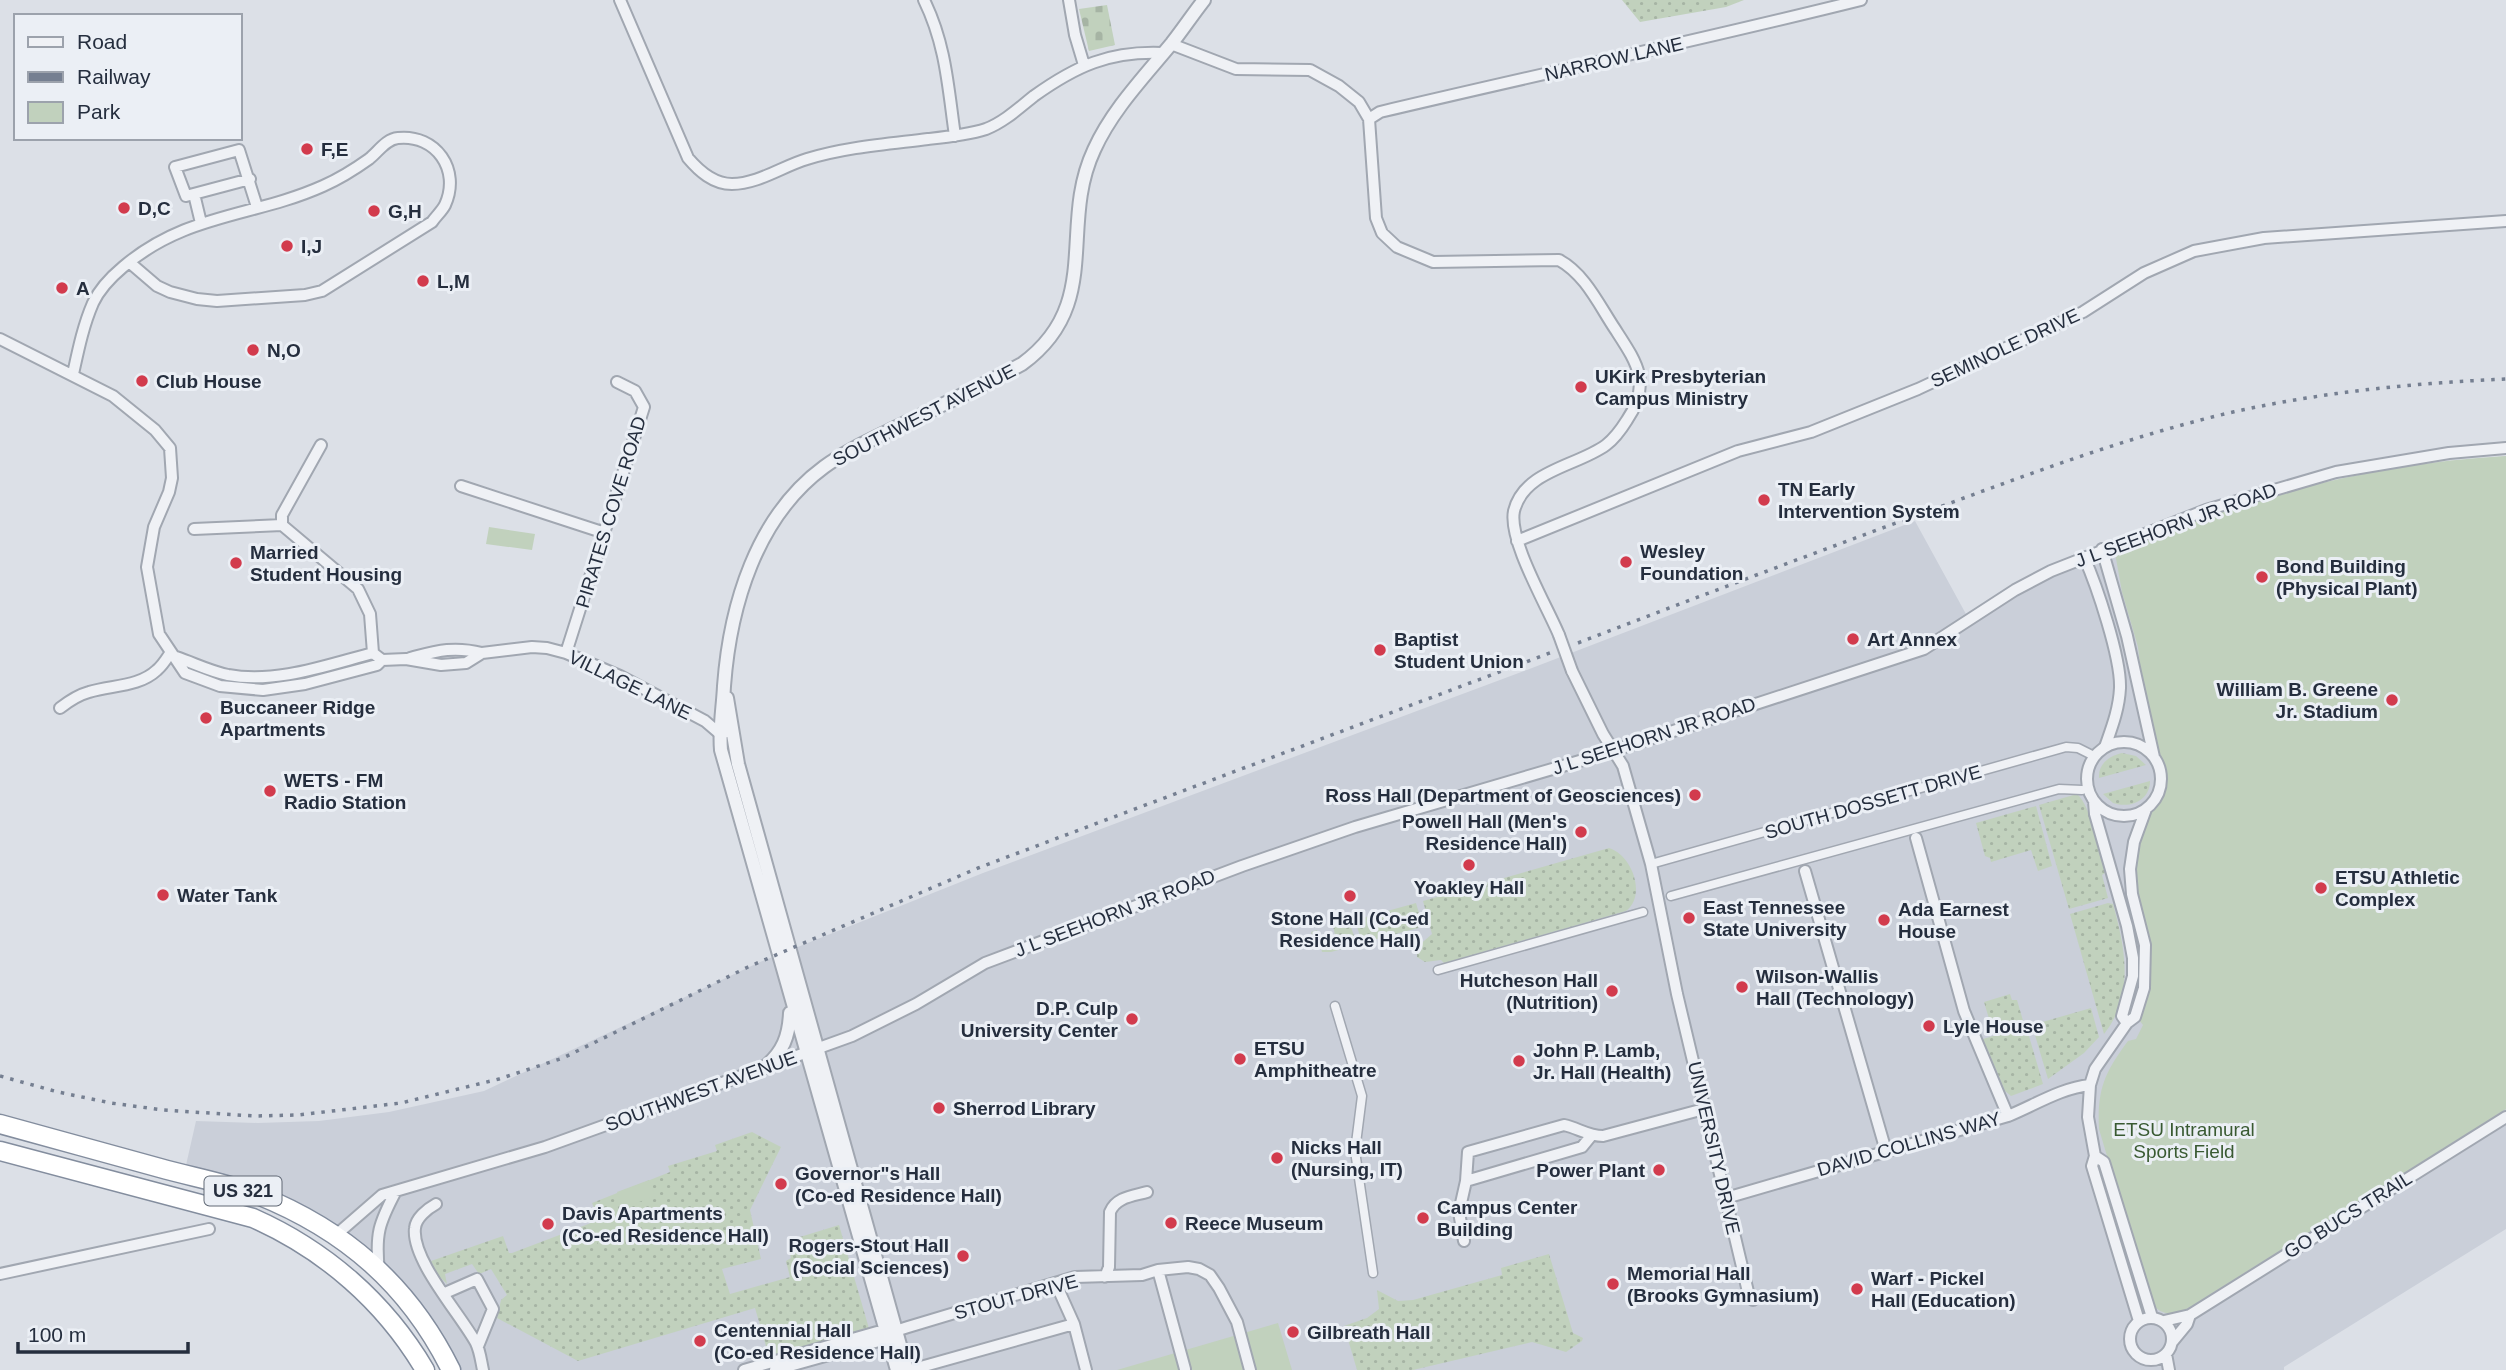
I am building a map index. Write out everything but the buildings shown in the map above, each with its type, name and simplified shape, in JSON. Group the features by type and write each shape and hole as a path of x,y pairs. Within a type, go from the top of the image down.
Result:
{"highway":[{"name":"US 321","path":"0,1124 256,1194 306,1217 363,1254 379,1270 421,1317 451,1370"},
{"path":"46,1164 52,1138"},
{"name":"US 321","path":"0,1151 253,1218 281,1231 322,1256 382,1309 399,1328 425,1370"},
{"path":"322,1256 336,1235"}],"street":[{"path":"620,0 688,158 698,170 716,181 732,184 747,183 808,158 853,149 955,136 987,128 1002,121 1064,75 1084,65 1127,53 1166,49 1236,69 1310,70 1339,86 1359,102 1369,118 1376,219 1382,233 1397,247 1433,262 1559,260 1572,267 1594,296 1640,372 1641,389 1638,401 1623,427 1606,445 1537,480 1524,491 1514,511 1517,541 1572,671 1603,734 1614,750"},
{"path":"924,0 937,25 942,43 955,136"},
{"path":"1069,0 1084,65"},
{"name":"SOUTHWEST AVENUE","path":"812,1050 791,1002 721,750 731,715 724,687 733,618 747,573 762,542 797,492 811,477 845,453 1022,365 1053,337 1065,314 1074,278 1080,202 1088,163 1101,134 1203,0"},
{"name":"NARROW LANE","path":"1369,118 1380,112 1615,60 1861,0"},
{"path":"73,374 83,332 94,302 109,279 129,262 166,238 201,223 286,200 326,185 369,158 389,141 398,138 433,146 447,162 450,177 445,204 432,222 322,291 304,295 217,301 197,299 157,286 129,262"},
{"path":"250,179 186,196 175,167 243,148 257,207"},
{"path":"194,194 201,223"},
{"name":"SEMINOLE DRIVE","path":"1517,541 1738,451 1811,432 1918,389 2082,312 2144,273 2194,251 2264,237 2506,221"},
{"path":"0,339 73,374 128,407 155,430 170,449 172,478 154,527 147,567 159,634 174,654 157,671 120,687 90,691 60,708"},
{"name":"PIRATES COVE ROAD","path":"566,653 644,407 635,391 617,382"},
{"path":"282,525 282,515 321,445"},
{"name":"J L SEEHORN JR ROAD","path":"812,1050 877,1026 985,963 1301,844 1614,750 1924,649 2015,590 2084,556 2233,500 2336,472 2449,453 2506,449"},
{"path":"461,486 605,533"},
{"path":"194,529 282,525 358,589 370,614 377,659"},
{"path":"2102,549 2161,780 2159,792 2146,809 2134,842 2130,869 2132,894 2145,945 2146,966 2141,1001 2135,1017 2127,1023 2095,1069 2090,1085 2088,1117 2095,1156 2092,1166 2139,1321"},
{"path":"2084,556 2096,588 2119,679 2117,713 2105,747"},
{"name":"VILLAGE LANE","path":"174,654 216,672 250,677 295,673 377,659 406,659 452,649 463,648 482,653 532,647 547,648 566,653 620,676 726,732"},
{"name":"SOUTHWEST AVENUE","path":"726,732 737,764 812,1050"},
{"path":"2127,1023 2122,1016 2133,976 2131,943 2095,814 2094,801 2088,789 2087,775 2094,756 2105,747 2122,741 2140,745 2154,757"},
{"name":"SOUTH DOSSETT DRIVE","path":"1651,864 2066,747 2078,748 2094,756"},
{"name":"UNIVERSITY DRIVE","path":"1614,750 1623,766 1651,864 1677,994 1749,1296 1753,1300"},
{"path":"1671,896 2059,789 2082,790"},
{"path":"2094,801 2102,808 2122,816 2133,815 2146,809"},
{"path":"1916,838 1964,1011 2008,1116"},
{"path":"1805,871 1886,1151"},
{"path":"1438,970 1643,912"},
{"path":"765,1067 778,1056 784,1046 790,1027 791,1002"},
{"path":"1335,1006 1362,1096 1354,1152 1373,1273"},
{"path":"812,1050 891,1333 897,1370"},
{"name":"SOUTHWEST AVENUE","path":"336,1235 382,1195 545,1147 667,1105 812,1050"},
{"name":"DAVID COLLINS WAY","path":"1726,1198 2008,1116 2073,1087 2090,1085"},
{"path":"1464,1241 1459,1212 1466,1181 1468,1152 1564,1125 1579,1128 1591,1136 1603,1136 1704,1109"},
{"name":"GO BUCS TRAIL","path":"2164,1321 2190,1315 2506,1116"},
{"path":"1466,1181 1582,1147 1591,1136"},
{"path":"2095,1156 2104,1162 2152,1317"},
{"path":"379,1270 376,1247 378,1231 396,1191"},
{"path":"1105,1277 1109,1267 1110,1212 1113,1205 1147,1192"},
{"path":"436,1205 420,1217 415,1231 426,1267 478,1346 483,1370"},
{"path":"0,1274 209,1229"},
{"name":"STOUT DRIVE","path":"775,1370 879,1341 891,1333 1074,1278 1142,1275 1158,1270 1188,1267 1210,1275 1237,1322 1250,1370"},
{"path":"1158,1270 1185,1369"},
{"path":"445,1293 477,1279 492,1309 478,1346"},
{"path":"1056,1284 1074,1324 1086,1370"},
{"name":"GO BUCS TRAIL","path":"2173,1341 2187,1324 2190,1315"},
{"path":"2152,1317 2164,1321 2170,1328 2173,1341 2166,1354 2151,1365 2138,1356 2130,1345 2130,1332 2139,1321 2152,1317"},
{"path":"891,1333 909,1370 1074,1324"},
{"name":"STOUT DRIVE","path":"744,1370 877,1332 891,1333"},
{"path":"2166,1354 2169,1370"}],"shaded area":[{"name":"East Tennessee State University","path":"2506,456 2506,1229 2284,1367 2284,1370 459,1370 443,1340 325,1228 184,1174 196,1121 319,1121 389,1112 484,1091 760,962 983,873 1532,668 1915,521 1972,625 2051,571 2097,551 2234,507 2382,470"}],"green space":[{"path":"1622,0 1744,0 1726,7 1640,22"},
{"path":"1107,5 1115,45 1089,51 1079,9"},
{"name":"ETSU Athletic Complex","path":"2506,456 2506,1109 2190,1307 2179,1312 2163,1312 2150,1301 2099,1129 2099,1103 2108,1072 2128,1041 2136,1039 2143,1025 2139,1020 2148,986 2150,960 2134,875 2135,850 2160,795 2165,775 2143,692 2138,647 2122,592 2115,553 2218,513 2299,489 2423,464"},
{"path":"489,527 535,534 532,550 486,544"},
{"path":"2122,753 2136,756 2146,765 2099,778 2105,761"},
{"path":"2150,781 2147,793 2133,804 2113,803 2103,794"},
{"path":"2077,794 2087,809 2094,831 2105,873 2102,875 2108,898 2069,909 2039,805"},
{"path":"2036,806 2052,866 2038,871 2031,850 1991,862 1990,858 1985,856 1976,823"},
{"path":"1609,848 1624,859 1634,876 1635,895 1626,911 1444,963 1441,960 1425,962 1417,957 1417,947 1432,934 1423,901"},
{"path":"1416,903 1421,920 1418,928 1362,943 1355,920"},
{"path":"2108,903 2113,904 2125,970 2120,1003 2104,1034 2070,914"},
{"path":"1349,921 1357,945 1322,952 1320,944 1314,942 1311,932 1317,930 1319,940 1335,935 1333,926"},
{"path":"2010,994 2012,1000 2017,1000 2024,1024 1993,1032 1984,1002"},
{"path":"2091,1008 2099,1037 2084,1053 2048,1079 2032,1025"},
{"path":"2026,1026 2043,1084 2011,1096 2005,1091 1983,1039"},
{"path":"752,1132 781,1147 750,1210 761,1259 722,1269 730,1294 790,1277 786,1261 791,1258 787,1241 839,1225 870,1332 770,1360 755,1308 578,1361 497,1318 501,1300 507,1295 491,1269 479,1274 472,1264 445,1274 447,1284 438,1275 431,1261 503,1236 509,1253 512,1253 599,1220 592,1203 670,1172 668,1166 717,1151 715,1145"},
{"path":"649,1180 655,1196 623,1208 617,1192"},
{"path":"612,1215 621,1237 599,1246 589,1224"},
{"path":"1549,1254 1573,1333 1583,1338 1566,1352 1532,1342 1413,1370 1357,1370 1344,1326 1367,1318 1379,1309 1377,1290 1398,1301 1413,1300 1502,1275 1501,1268"},
{"path":"1278,1323 1292,1370 1117,1370"}],"railway":[{"path":"1578,643 2016,479 2160,431 2233,412 2335,394 2506,379"},
{"path":"0,1076 111,1103 163,1110 254,1116 298,1115 401,1103 499,1079 563,1058 748,967 978,868 1555,651"}],"place":[{"name":"F,E","path":"307,149"},
{"name":"D,C","path":"124,208"},
{"name":"G,H","path":"374,211"},
{"name":"I,J","path":"287,246"},
{"name":"L,M","path":"423,281"},
{"name":"A","path":"62,288"},
{"name":"N,O","path":"253,350"},
{"name":"Club House","path":"142,381"},
{"name":"UKirk Presbyterian Campus Ministry","path":"1581,387"},
{"name":"TN Early Intervention System","path":"1764,500"},
{"name":"Wesley Foundation","path":"1626,562"},
{"name":"Married Student Housing","path":"236,563"},
{"name":"Bond Building (Physical Plant)","path":"2262,577"},
{"name":"Art Annex","path":"1853,639"},
{"name":"Baptist Student Union","path":"1380,650"},
{"name":"William B. Greene Jr. Stadium","path":"2392,700"},
{"name":"Buccaneer Ridge Apartments","path":"206,718"},
{"name":"WETS - FM Radio Station","path":"270,791"},
{"name":"Ross Hall (Department of Geosciences)","path":"1695,795"},
{"name":"Powell Hall (Men's Residence Hall)","path":"1581,832"},
{"name":"Yoakley Hall","path":"1469,865"},
{"name":"ETSU Athletic Complex","path":"2321,888"},
{"name":"Water Tank","path":"163,895"},
{"name":"Stone Hall (Co-ed Residence Hall)","path":"1350,896"},
{"name":"East Tennessee State University","path":"1689,918"},
{"name":"Ada Earnest House","path":"1884,920"},
{"name":"Wilson-Wallis Hall (Technology)","path":"1742,987"},
{"name":"Hutcheson Hall (Nutrition)","path":"1612,991"},
{"name":"D.P. Culp University Center","path":"1132,1019"},
{"name":"Lyle House","path":"1929,1026"},
{"name":"ETSU Amphitheatre","path":"1240,1059"},
{"name":"John P. Lamb, Jr. Hall (Health)","path":"1519,1061"},
{"name":"Sherrod Library","path":"939,1108"},
{"name":"Nicks Hall (Nursing, IT)","path":"1277,1158"},
{"name":"Power Plant","path":"1659,1170"},
{"name":"Governor\"s Hall (Co-ed Residence Hall)","path":"781,1184"},
{"name":"Campus Center Building","path":"1423,1218"},
{"name":"Reece Museum","path":"1171,1223"},
{"name":"Davis Apartments (Co-ed Residence Hall)","path":"548,1224"},
{"name":"Rogers-Stout Hall (Social Sciences)","path":"963,1256"},
{"name":"Memorial Hall (Brooks Gymnasium)","path":"1613,1284"},
{"name":"Warf - Pickel Hall (Education)","path":"1857,1289"},
{"name":"Gilbreath Hall","path":"1293,1332"},
{"name":"Centennial Hall (Co-ed Residence Hall)","path":"700,1341"}],"park label":[{"name":"ETSU Intramural Sports Field","path":"2184,1140"}]}
